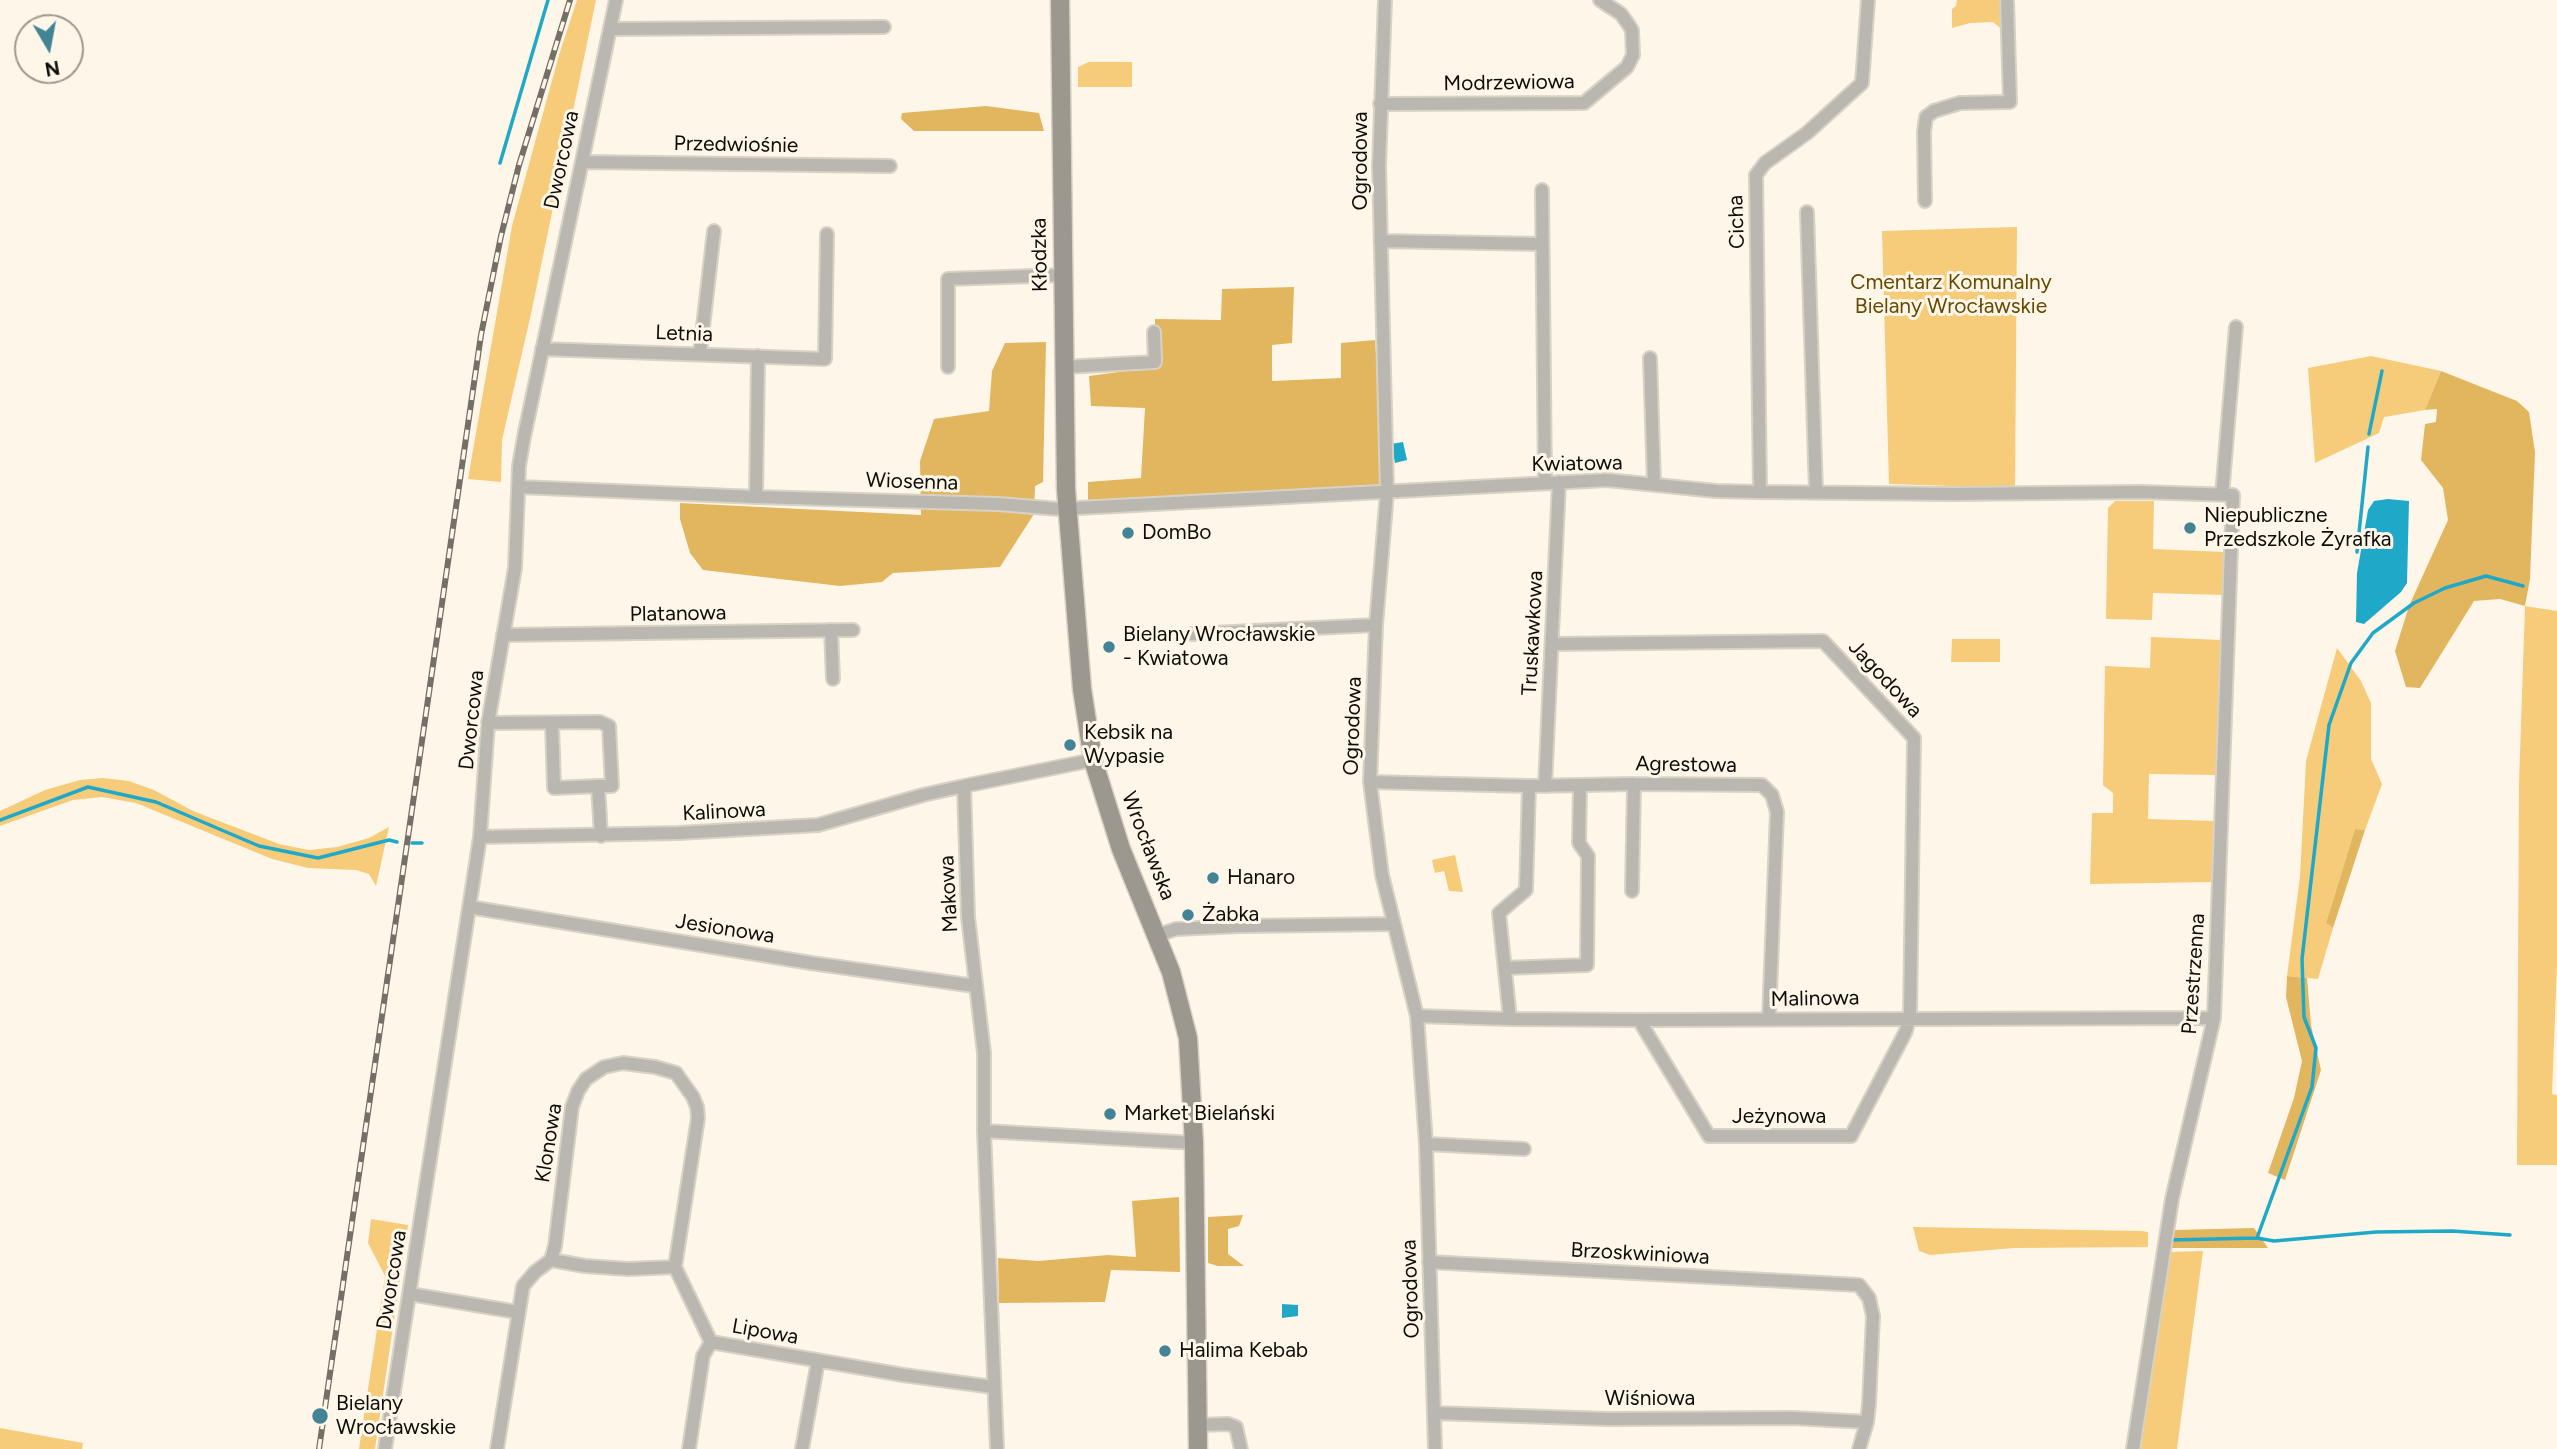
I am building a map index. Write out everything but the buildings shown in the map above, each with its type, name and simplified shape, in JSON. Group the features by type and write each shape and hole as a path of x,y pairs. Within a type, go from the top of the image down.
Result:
{"main road":[{"name":"Kłodzka","path":"1060,0 1067,509"},
{"name":"Wrocławska","path":"1067,509 1083,702 1093,760 1121,849 1158,935 1180,1002 1188,1038 1194,1143 1198,1449"}],"street":[{"name":"Dworcowa","path":"385,1449 480,836 488,723 515,569 524,437 616,0"},
{"name":"Ogrodowa","path":"1385,0 1379,166 1387,492 1376,625 1370,782 1378,854 1417,1016 1426,1144 1435,1449"},
{"name":"Modrzewiowa","path":"1380,104 1584,103 1627,67 1633,55 1632,30 1629,24 1621,14 1600,0"},
{"name":"Cicha","path":"1760,492 1756,175 1765,163 1807,133 1862,83 1868,0"},
{"path":"1925,201 1926,117 1934,111 1960,103 2010,102 2007,0"},
{"path":"610,29 884,27"},
{"name":"Przedwiośnie","path":"582,162 890,166"},
{"path":"1542,190 1545,483"},
{"path":"1807,212 1816,492"},
{"path":"701,353 714,231"},
{"name":"Letnia","path":"542,349 825,359 827,234"},
{"path":"1381,241 1541,244"},
{"path":"948,367 948,279 1063,275"},
{"name":"Przestrzenna","path":"2133,1449 2172,1199 2214,1018 2228,495 2236,327"},
{"path":"1064,367 1155,362 1153,332"},
{"path":"756,497 758,356"},
{"path":"1650,358 1654,483"},
{"name":"Kwiatowa","path":"1067,509 1607,480 1716,491 1962,494 2088,491 2228,495"},
{"name":"Truskawkowa","path":"1545,786 1559,482"},
{"name":"Wiosenna","path":"519,487 998,504 1067,509"},
{"path":"1192,634 1376,625"},
{"path":"831,630 833,679"},
{"name":"Platanowa","path":"503,635 853,630"},
{"name":"Jagodowa","path":"1552,644 1823,641 1914,738 1910,1017"},
{"path":"488,723 600,722 608,726 612,786 554,789 552,723"},
{"path":"964,786 1093,760"},
{"name":"Agrestowa","path":"1370,782 1529,786 1762,785 1772,795 1777,812 1769,1019"},
{"path":"1632,891 1634,784"},
{"path":"1505,968 1587,965 1588,856 1579,843 1580,785"},
{"path":"598,786 601,836"},
{"name":"Kalinowa","path":"480,836 601,836 818,825 923,794 964,786"},
{"name":"Makowa","path":"964,786 968,917 984,1045 984,1131 997,1449"},
{"path":"1510,1019 1499,914 1526,890 1529,786"},
{"name":"Jesionowa","path":"469,907 811,963 975,986"},
{"path":"1158,935 1176,929 1393,924"},
{"name":"Malinowa","path":"1417,1016 1639,1020 2214,1018"},
{"name":"Jeżynowa","path":"1639,1020 1709,1136 1851,1136 1905,1033 1910,1017"},
{"name":"Klonowa","path":"551,1260 572,1107 586,1079 604,1066 623,1063 676,1073 697,1107 698,1118 675,1267"},
{"path":"984,1131 1194,1143"},
{"path":"1426,1144 1524,1149"},
{"path":"497,1449 518,1308 523,1286 535,1272 551,1260 572,1265 628,1269 675,1267"},
{"name":"Brzoskwiniowa","path":"1429,1262 1859,1285 1872,1306 1867,1422"},
{"name":"Lipowa","path":"675,1267 711,1342 979,1387 993,1387"},
{"path":"410,1294 518,1308"},
{"path":"689,1449 703,1356 711,1342"},
{"path":"802,1449 818,1361"},
{"name":"Wiśniowa","path":"1434,1413 1607,1419 1793,1418 1867,1422"},
{"path":"1859,1449 1867,1422"},
{"path":"1198,1425 1228,1424 1236,1427 1241,1449"}],"green space":[{"path":"577,0 596,0 502,440 501,482 468,479 512,226"},
{"path":"1957,0 2003,0 2004,31 1993,22 1970,23 1952,28 1952,9"},
{"path":"1089,62 1132,62 1132,87 1078,87 1078,67"},
{"name":"Cmentarz Komunalny Bielany Wrocławskie","path":"2017,227 2015,488 1889,484 1882,231"},
{"path":"2371,356 2441,371 2425,410 2384,417 2379,433 2315,463 2308,368"},
{"path":"2115,501 2154,501 2153,549 2225,552 2224,595 2153,593 2152,620 2106,619 2108,508"},
{"path":"2525,606 2557,611 2557,966 2552,1094 2557,1095 2557,1165 2517,1165 2519,783"},
{"path":"2151,637 2222,640 2218,775 2149,774 2148,819 2216,821 2214,882 2090,884 2092,813 2113,813 2113,793 2103,785 2105,666 2150,668"},
{"path":"1952,639 2000,639 2000,662 1951,662"},
{"path":"2337,648 2361,681 2371,703 2371,759 2382,784 2365,830 2355,829 2326,923 2333,928 2318,979 2287,976 2300,877 2306,761"},
{"path":"103,778 129,781 154,790 193,811 279,844 309,850 337,847 369,838 389,827 376,886 369,874 356,870 308,868 272,859 136,803 102,797 73,800 0,826 0,811 45,790 80,780"},
{"path":"1455,855 1463,892 1449,891 1444,871 1435,873 1432,860"},
{"path":"371,1219 408,1225 375,1449 359,1449 385,1276 368,1243"},
{"path":"1913,1227 2142,1231 2148,1232 2148,1247 2014,1248 1930,1255 1919,1251"},
{"path":"2203,1251 2177,1449 2140,1449 2168,1252"},
{"path":"0,1428 83,1443 82,1449 0,1449"}],"shaded area":[{"path":"986,106 1039,113 1044,131 914,131 901,119 902,113"},
{"path":"1294,287 1292,343 1272,345 1272,381 1341,378 1341,343 1375,340 1386,486 1088,500 1088,482 1141,478 1145,408 1091,406 1089,376 1156,367 1155,319 1221,320 1222,289"},
{"path":"1046,342 1043,482 1035,486 1034,514 1000,567 893,573 882,582 840,586 703,570 690,553 680,519 680,503 921,515 920,461 934,419 989,411 992,371 1005,343"},
{"path":"2441,371 2517,401 2529,412 2535,452 2530,579 2525,606 2500,599 2474,601 2420,688 2406,687 2395,651 2409,606 2448,520 2443,488 2421,460 2425,424 2436,422 2437,409 2425,410"},
{"path":"2355,829 2365,830 2333,928 2326,923"},
{"path":"2287,976 2307,978 2311,1025 2321,1070 2285,1180 2268,1173 2294,1098 2302,1061 2286,997"},
{"path":"1179,1197 1180,1272 1111,1270 1105,1302 999,1303 998,1258 1038,1261 1108,1255 1136,1257 1132,1201"},
{"path":"1243,1215 1239,1226 1228,1229 1228,1254 1244,1266 1218,1266 1208,1263 1208,1217"},
{"path":"2254,1228 2268,1248 2170,1248 2175,1230"}],"water":[{"path":"1403,442 1407,460 1395,463 1391,444"},
{"path":"2374,501 2409,501 2407,583 2401,592 2364,624 2356,622 2357,573 2368,510"},
{"path":"1282,1304 1298,1305 1298,1316 1282,1318"}],"waterway":[{"path":"500,163 548,0"},
{"path":"2369,434 2382,371"},
{"path":"2357,552 2368,447"},
{"path":"2170,1240 2257,1238 2312,1087 2316,1048 2304,1017 2302,959 2329,725 2351,663 2373,633 2414,603 2445,588 2486,576 2523,586"},
{"path":"0,820 88,787 156,802 259,846 318,858 389,840 397,842"},
{"path":"412,843 422,843"},
{"path":"2257,1238 2274,1241 2376,1232 2452,1231 2510,1235"}],"railway":[{"path":"319,1449 481,335 519,165 570,0"}],"place":[{"name":"Niepubliczne Przedszkole Żyrafka","path":"2190,528"},
{"name":"DomBo","path":"1128,533"},
{"name":"Bielany Wrocławskie - Kwiatowa","path":"1109,647"},
{"name":"Kebsik na Wypasie","path":"1070,745"},
{"name":"Hanaro","path":"1213,878"},
{"name":"Żabka","path":"1188,915"},
{"name":"Market Bielański","path":"1110,1114"},
{"name":"Halima Kebab","path":"1165,1351"},
{"name":"Bielany Wrocławskie","path":"320,1416"}]}
